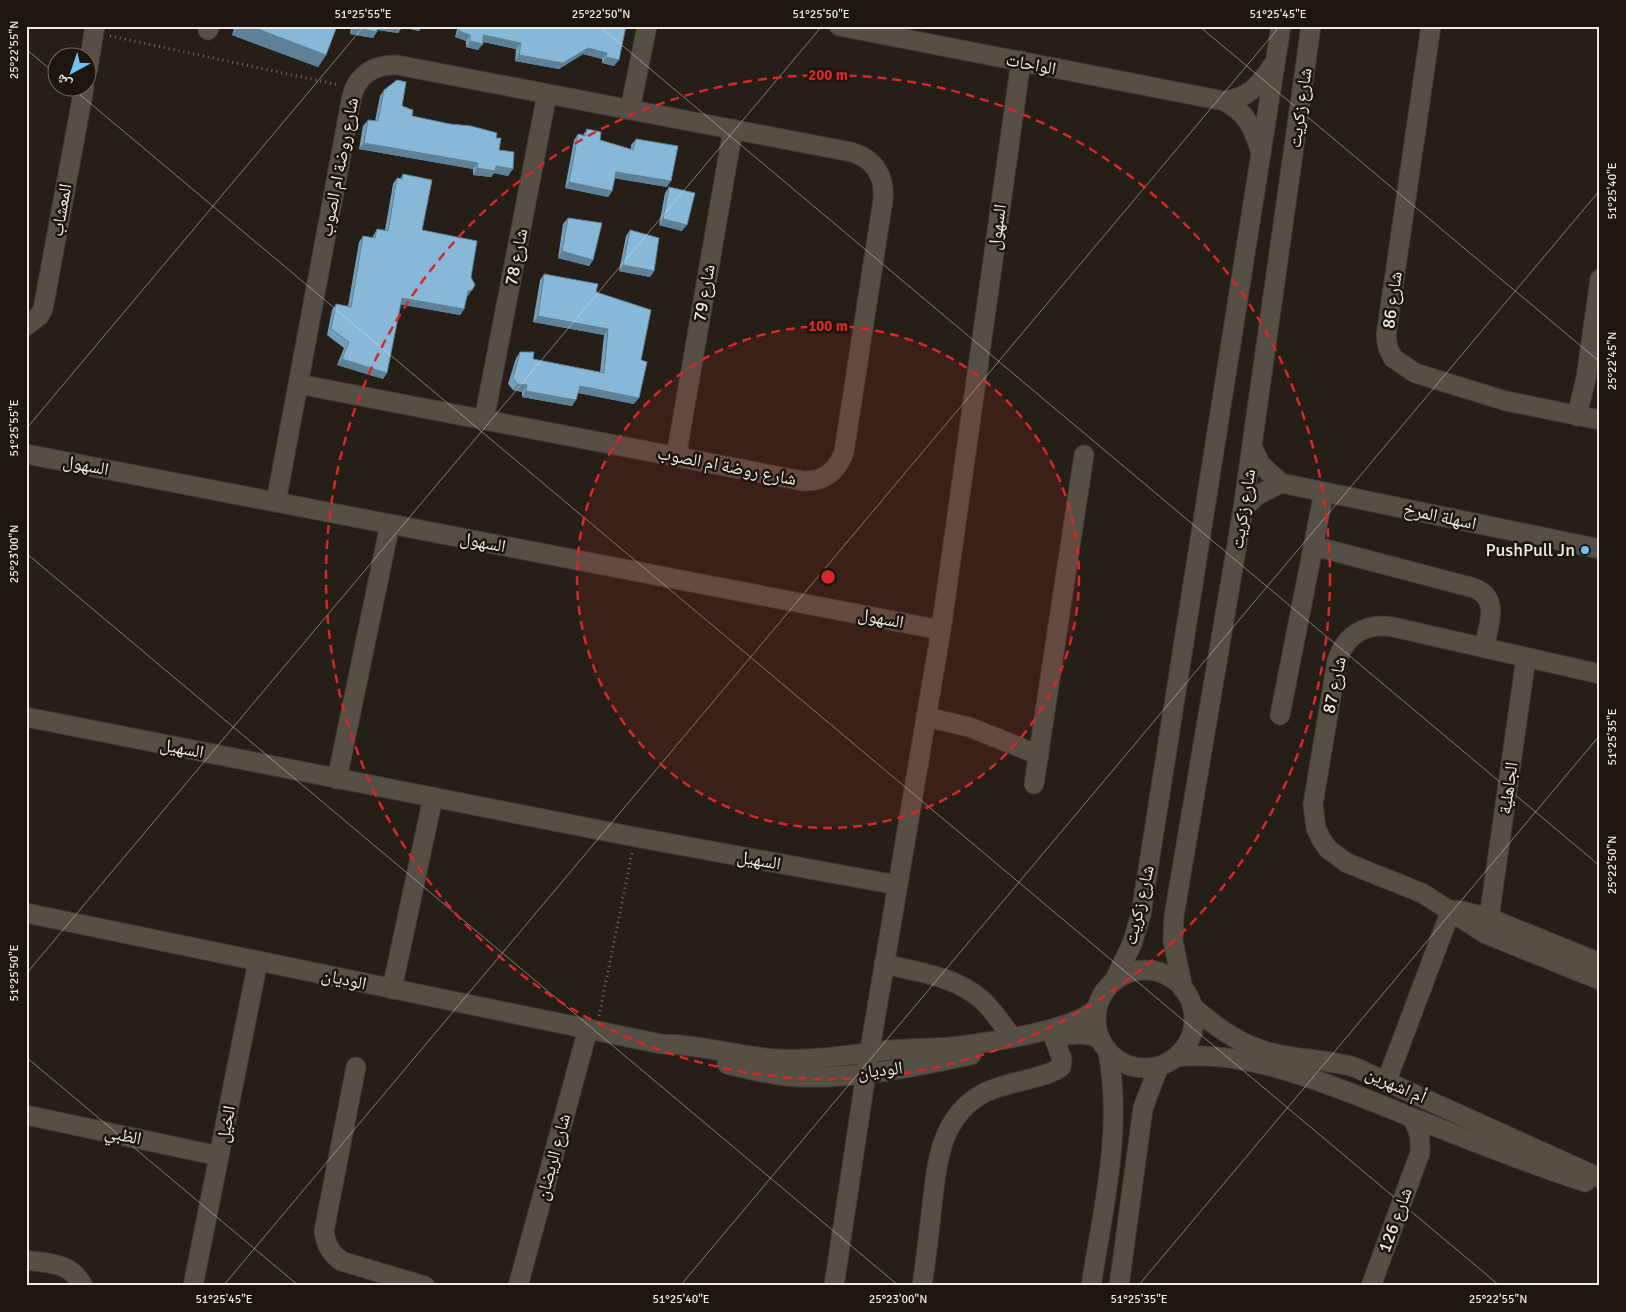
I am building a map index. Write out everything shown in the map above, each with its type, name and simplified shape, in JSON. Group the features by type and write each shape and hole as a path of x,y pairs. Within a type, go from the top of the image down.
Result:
{"street":[{"path":"630,110 647,26"},
{"name":"الواحات","path":"839,26 1224,101 1238,110 1250,122 1262,156"},
{"name":"شارع زكريت","path":"1114,981 1132,944 1141,914 1281,26"},
{"name":"شارع زكريت","path":"1183,989 1174,948 1174,916 1243,509 1311,26"},
{"name":"شارع 86","path":"1431,26 1386,336 1388,348 1399,363 1415,373 1506,400 1600,420"},
{"path":"91,48 94,29"},
{"name":"السهول","path":"897,885 940,630 1021,61"},
{"name":"الواحات","path":"1224,101 1241,97 1256,88 1276,62"},
{"name":"شارع روضة ام الصوب","path":"276,502 298,384 354,88 368,72 389,64 861,155 870,161 882,179 883,200 844,452 836,469 829,475 812,481 298,384"},
{"name":"شارع 78","path":"484,420 547,94"},
{"name":"المعشاب","path":"26,326 39,316 43,309 82,98"},
{"name":"شارع 79","path":"676,456 733,129"},
{"path":"1577,416 1586,378 1600,279"},
{"path":"1243,509 1264,490 1281,483 1261,465 1252,449"},
{"name":"السهول","path":"26,454 940,630"},
{"path":"1034,784 1084,455"},
{"name":"اسهلة المرخ","path":"1281,483 1600,548"},
{"path":"1280,715 1324,492"},
{"path":"337,779 390,524"},
{"path":"1314,546 1478,589 1486,596 1492,610 1484,648"},
{"name":"شارع 87","path":"1600,674 1384,626 1366,628 1350,637 1344,644 1337,661 1312,804 1316,828 1321,839 1337,857 1422,894 1451,910 1486,934 1600,980"},
{"name":"الجاهلية","path":"1489,918 1526,658"},
{"name":"السهيل","path":"26,717 635,838 897,885"},
{"path":"926,717 969,727 1039,755"},
{"path":"392,989 433,798"},
{"path":"834,1286 897,885"},
{"path":"1387,1080 1451,910"},
{"name":"شارع 87","path":"1451,910 1489,918 1600,963"},
{"name":"الوديان","path":"26,913 661,1044 687,1046 760,1058 792,1060 960,1046 1065,1026 1085,1016 1097,1007"},
{"name":"الخيل","path":"193,1286 258,961"},
{"path":"884,964 934,975 959,985 982,1000 1012,1036"},
{"path":"1091,1286 1109,1168 1114,1099 1104,1046 1096,1023 1097,1007 1101,997 1114,981 1137,971 1150,971 1174,980 1183,989 1192,1006 1194,1016 1192,1034 1188,1043 1176,1058 1159,1066 1148,1068 1132,1066 1117,1059 1104,1046"},
{"name":"أم اشهرين","path":"1192,1006 1210,1022 1244,1044 1279,1062 1452,1133 1600,1187"},
{"name":"شارع الريضان","path":"518,1286 592,1030"},
{"name":"الوديان","path":"661,1044 695,1057 780,1075 821,1077 866,1073 948,1060 1054,1038 1093,1035 1104,1046"},
{"path":"922,1286 937,1159 948,1129 957,1115 981,1094 995,1087 1061,1067 1062,1059 1054,1038"},
{"name":"أم اشهرين","path":"1176,1058 1192,1055 1279,1062 1341,1063 1387,1080 1600,1178"},
{"path":"1119,1286 1142,1108 1159,1066"},
{"path":"356,1067 324,1231 325,1240 334,1256 341,1261 394,1282 425,1286"},
{"name":"الظبي","path":"26,1115 219,1156"},
{"name":"شارع 126","path":"1371,1286 1420,1153 1420,1133 1417,1124 1411,1117"},
{"path":"1420,1153 1434,1140 1452,1133"},
{"path":"26,1260 64,1267 77,1275 83,1286"}],"path":[{"path":"94,29 354,88"},
{"path":"592,1030 635,838"}],"building":[{"path":"250,26 337,26 326,55"},
{"path":"377,26 377,32 354,27"},
{"path":"460,26 626,26 619,60 606,57 607,53 588,48 563,63 519,55 521,43 483,35 483,44 470,41 470,35 459,31"},
{"path":"397,80 406,82 402,106 413,110 412,116 450,124 471,126 497,133 496,138 501,138 499,150 514,152 513,169 496,166 495,171 477,168 478,163 364,143 368,120 378,121 384,90"},
{"path":"587,129 601,132 600,140 633,150 636,139 678,146 671,181 616,172 612,191 569,182 578,134 585,136"},
{"path":"403,174 432,180 422,230 477,241 471,277 475,285 472,290 468,291 464,309 402,298 387,373 342,359 349,342 331,329 336,304 351,307 363,236 375,238 377,229 388,231 397,178 402,179"},
{"path":"669,187 695,193 687,225 663,219"},
{"path":"568,218 602,223 593,260 562,251"},
{"path":"630,230 659,238 654,271 623,265"},
{"path":"544,274 598,284 596,292 651,310 641,360 647,362 639,398 580,386 576,400 526,391 527,385 517,384 513,378 520,352 534,352 533,359 604,373 608,329 538,316"}],"place":[{"name":"PushPull Jn","path":"1585,550"}]}
